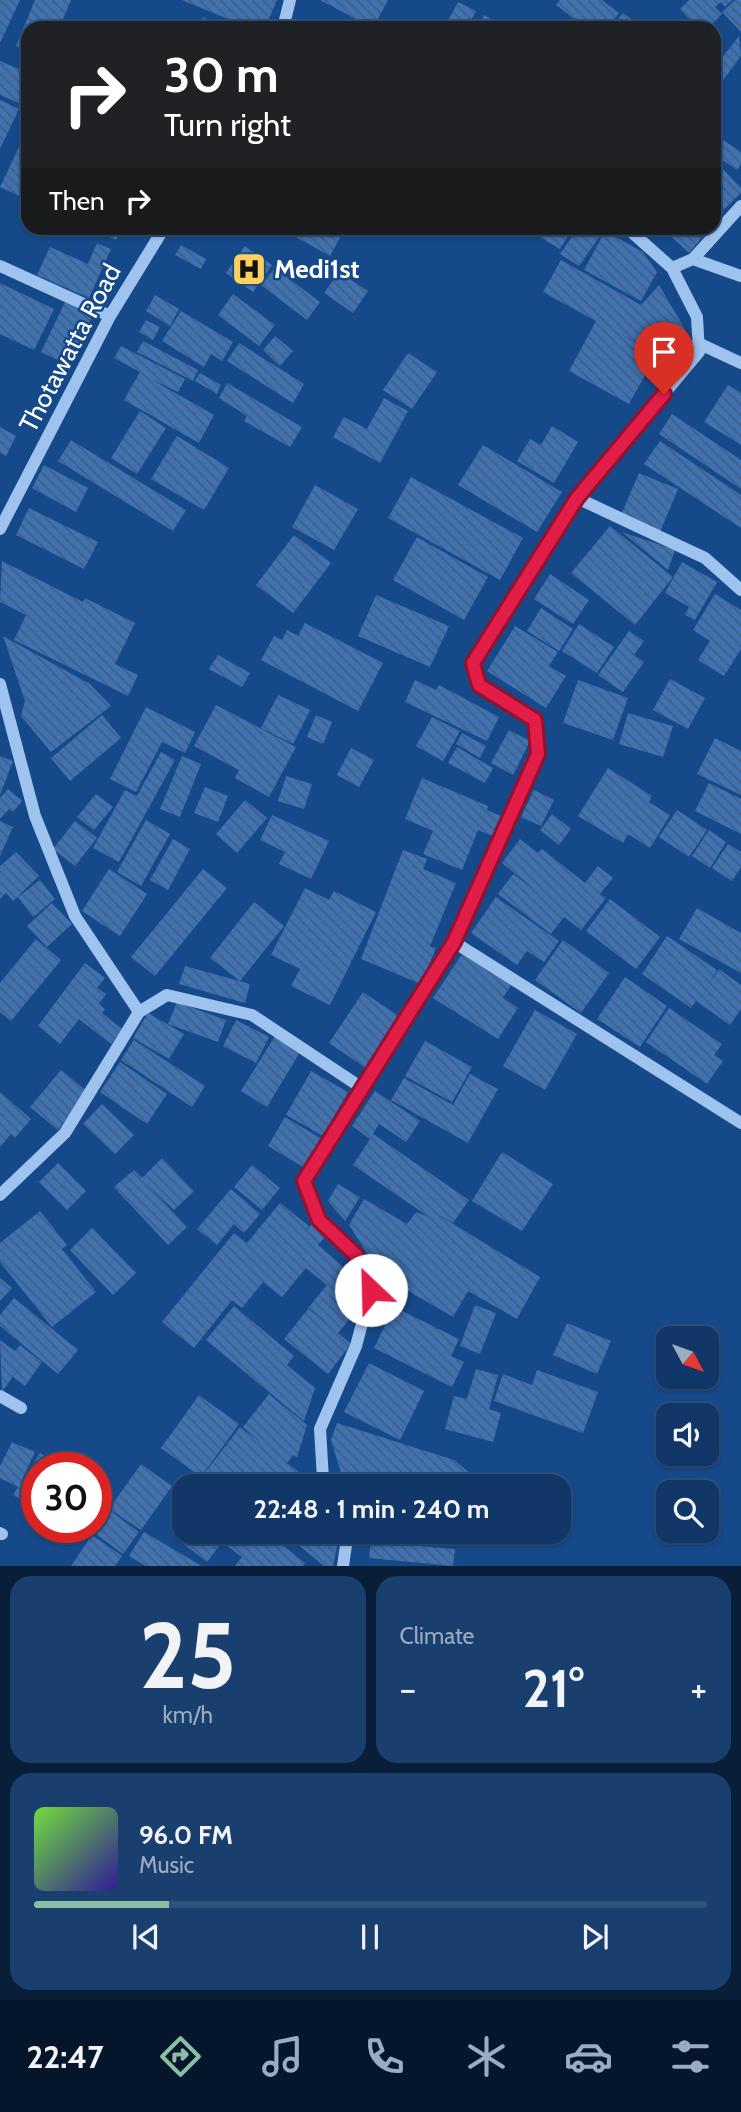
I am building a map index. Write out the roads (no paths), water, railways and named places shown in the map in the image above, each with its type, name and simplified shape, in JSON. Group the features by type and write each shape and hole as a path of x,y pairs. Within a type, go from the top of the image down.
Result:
{"street":[{"path":"285,21 290,0"},
{"path":"721,228 741,206"},
{"name":"Thotawatta Road","path":"0,529 110,316 160,235"},
{"path":"323,1474 320,1429 356,1346 371,1290 356,1255 319,1220 304,1181 454,942 538,754 535,720 479,685 473,663 577,498 698,352 697,317 672,268 635,235"},
{"path":"672,268 693,259 715,235"},
{"path":"693,259 741,276"},
{"path":"0,266 110,316"},
{"path":"698,343 741,363"},
{"path":"577,498 705,558 741,590"},
{"path":"0,684 35,816 75,916 139,1012"},
{"path":"454,942 741,1123"},
{"path":"0,1195 65,1133 139,1012 167,995 252,1015 362,1088"},
{"path":"0,1396 21,1408"},
{"path":"343,1566 346,1544"}],"place":[{"name":"Medi1st","path":"249,269"}]}
